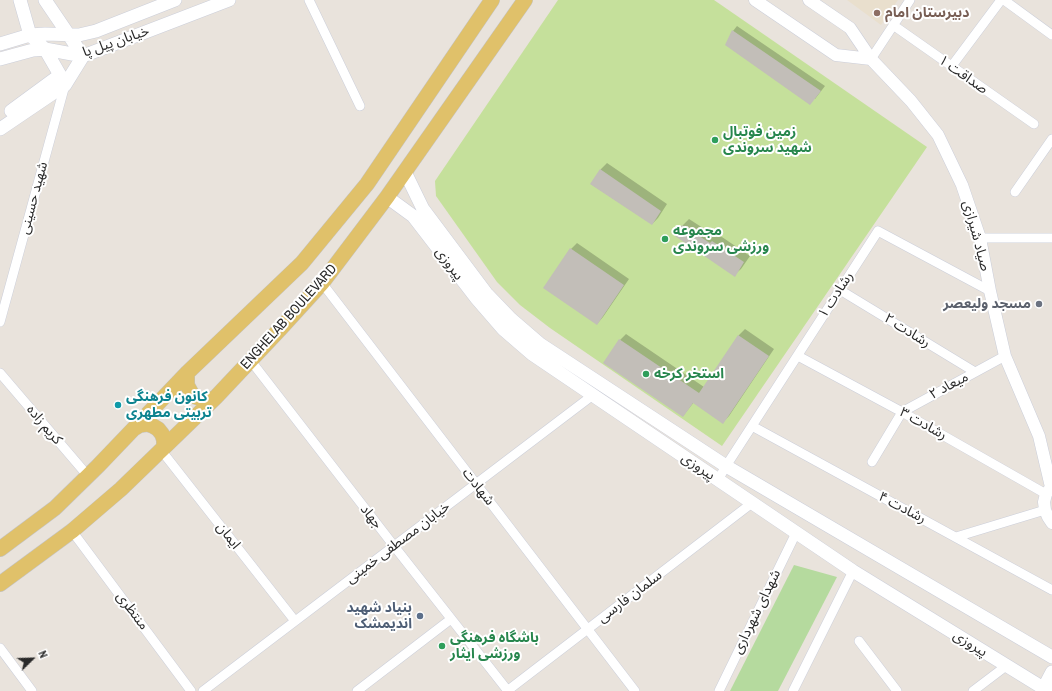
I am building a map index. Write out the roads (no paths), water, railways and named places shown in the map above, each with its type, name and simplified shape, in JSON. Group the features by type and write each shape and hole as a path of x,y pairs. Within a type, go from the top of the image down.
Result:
{"main road":[{"path":"20,0 30,35 45,49 62,80"},
{"path":"0,129 62,80 83,56 45,0"},
{"name":"خیابان پیل پا","path":"0,44 30,35 79,35 96,31 175,0"},
{"name":"خیابان پیل پا","path":"0,59 33,50 45,49 83,56 229,0"},
{"name":"ENGHELAB BOULEVARD","path":"0,549 55,508 188,373 302,263 367,184 492,0"},
{"name":"ENGHELAB BOULEVARD","path":"0,584 72,531 121,489 216,397 322,283 387,198 525,0"},
{"path":"0,119 62,80"},
{"name":"پیروزی","path":"405,172 424,208 486,293 511,319 540,344 726,466 1052,657"},
{"name":"پیروزی","path":"387,198 414,216 477,300 503,328 532,354 853,571 1044,690"},
{"path":"188,373 187,385 193,396 204,400 211,400 216,397"},
{"path":"135,428 147,424 153,426 162,434 164,440 163,448"},
{"path":"1044,690 1052,672"}],"street":[{"path":"309,0 360,106"},
{"path":"755,0 836,55 871,58 910,0"},
{"name":"صیاد شیرازی","path":"810,0 850,28 871,58 938,135 962,185 980,238 990,291 1005,356 1039,436"},
{"path":"951,67 1001,0"},
{"path":"1004,0 1052,35"},
{"name":"صداقت ۱","path":"893,25 1034,124"},
{"name":"شهید حسینی","path":"0,322 62,80"},
{"path":"1015,192 1052,139"},
{"name":"رشادت ۱","path":"718,480 878,231 990,291"},
{"path":"980,238 1052,238"},
{"name":"شهادت","path":"322,283 635,691"},
{"name":"رشادت ۲","path":"840,290 974,372"},
{"name":"رشادت ۳","path":"798,356 1050,489"},
{"name":"میعاد ۲","path":"872,462 902,412 1005,356"},
{"name":"جهاد","path":"251,360 508,691"},
{"name":"کریم زاده","path":"0,373 88,476"},
{"name":"خیابان مصطفی خمینی","path":"203,691 592,395"},
{"name":"رشادت ۴","path":"752,426 1052,590"},
{"path":"1039,436 1052,452"},
{"path":"1039,436 1050,489 1044,502 1045,510 1052,523"},
{"name":"ایمان","path":"163,448 295,622"},
{"name":"سلمان فارسی","path":"508,691 752,503"},
{"path":"956,537 1045,510"},
{"name":"منتظری","path":"72,531 192,691"},
{"name":"شهدای شهرداری","path":"719,691 796,533"},
{"path":"793,691 853,571"},
{"path":"357,691 451,619"},
{"path":"859,641 897,691"},
{"path":"0,648 32,691"},
{"path":"977,690 1006,666"}],"place":[{"name":"دبیرستان امام","path":"877,13"},
{"name":"زمین فوتبال شهید سروندی","path":"715,140"},
{"name":"مجموعه ورزشی سروندی","path":"665,239"},
{"name":"مسجد ولیعصر","path":"1039,304"},
{"name":"استخر کرخه","path":"646,374"},
{"name":"کانون فرهنگی تربیتی مطهری","path":"118,405"},
{"name":"بنیاد شهید اندیمشک","path":"420,616"},
{"name":"باشگاه فرهنگی ورزشی ایثار","path":"442,646"}]}
